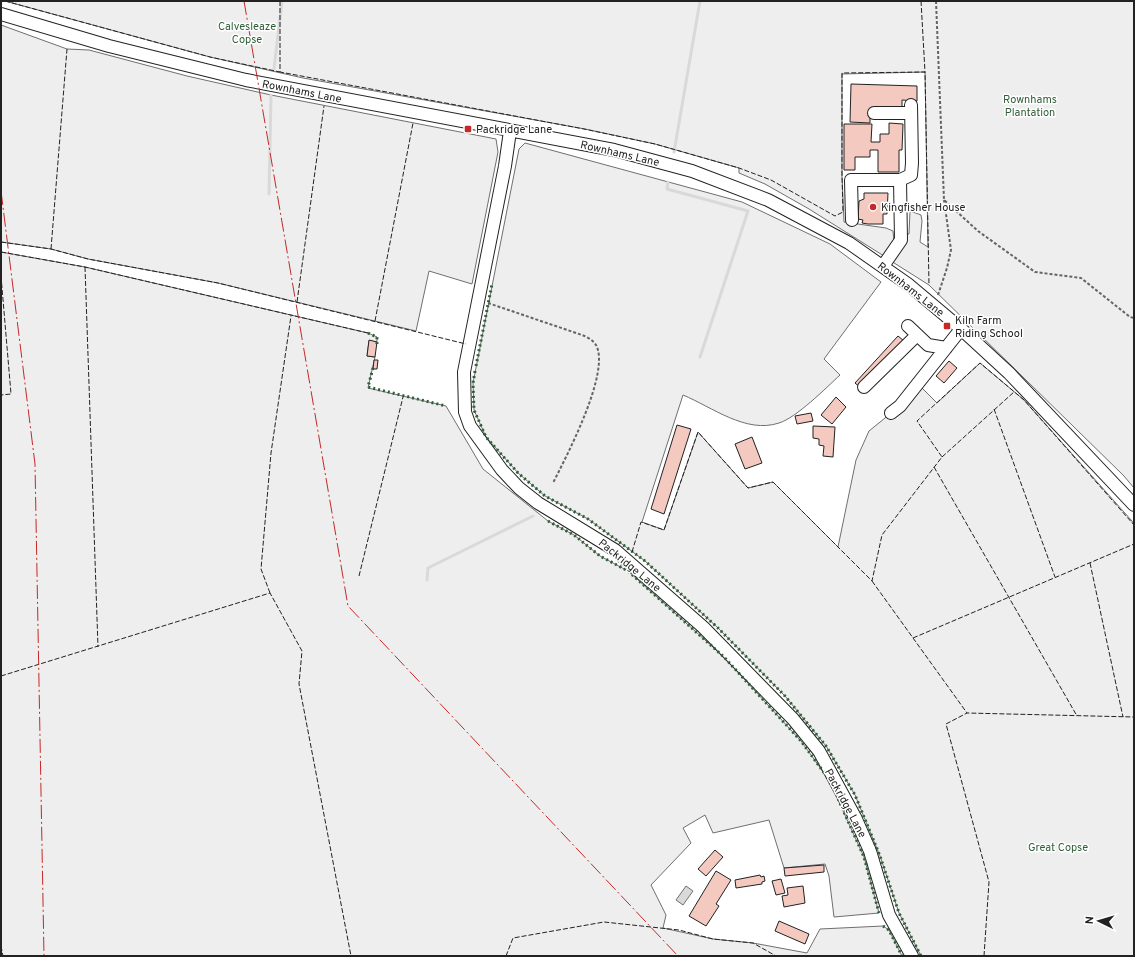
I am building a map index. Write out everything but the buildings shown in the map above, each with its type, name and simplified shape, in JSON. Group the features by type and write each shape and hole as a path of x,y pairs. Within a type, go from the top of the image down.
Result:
{"street":[{"name":"Rownhams Lane","path":"1,14 102,44 210,72 614,150 720,180 768,200 809,220 849,243 883,266 961,329 1010,373 1134,505"},
{"path":"852,220 851,180 900,180 910,175 912,163 911,109 874,113"},
{"name":"Packridge Lane","path":"510,131 505,166 464,372 463,394 465,412 470,426 502,470 519,488 538,503 615,550 702,627 793,719 818,751 855,817 870,850 889,915 912,956"},
{"path":"883,266 901,240 900,180"},
{"path":"908,326 916,336 928,345 946,348"},
{"path":"892,413 900,406 961,329"},
{"path":"864,388 916,336"}],"path":[{"path":"936,1 944,200 951,250 947,268 936,300"},
{"path":"944,200 978,231 1035,272 1081,278 1130,317 1134,318"},
{"path":"478,302 488,303 566,329 591,339 597,346 599,357 596,386 553,483"}],"green space":[{"path":"5,1 1134,1 1134,488 1124,476 929,285 891,261 904,234 909,234 910,211 921,215 922,221 920,242 928,247 925,72 842,74 842,176 844,222 886,228 893,231 894,242 884,256 809,209 765,184 739,173 739,168 655,144 585,129 303,78 210,57"},
{"path":"1,25 67,49 89,50 187,76 271,95 496,139 498,152 472,284 429,271 416,331 218,283 88,259 51,249 1,242"},
{"name":"Great Copse","path":"525,143 742,202 830,244 881,282 824,359 840,375 811,402 786,420 767,425 754,425 730,418 683,395 642,522 664,530 698,432 748,488 773,482 838,547 856,460 869,431 922,388 937,403 980,363 1024,400 1132,521 1134,525 1134,956 921,956 899,913 880,856 855,795 826,746 785,696 718,628 645,561 588,519 545,496 518,473 486,437 474,410 473,383 519,149"},
{"path":"1,252 85,267 368,333 377,337 377,342 369,341 367,356 375,357 368,388 446,406 483,469 548,521 574,535 600,556 628,571 724,657 801,741 829,780 864,857 879,913 834,917 829,876 825,864 784,868 769,820 713,833 705,815 683,828 691,843 651,885 666,915 663,928 713,939 753,943 807,953 820,929 883,926 889,930 902,956 1,956"}],"shaded area":[{"path":"686,886 693,891 683,905 676,900"}],"waterway":[{"path":"274,69 282,1"},
{"path":"674,152 700,1"},
{"path":"269,194 271,95"},
{"path":"668,182 667,189 748,211 700,357"},
{"path":"427,580 428,568 533,516"}],"hedge":[{"path":"476,366 492,284"},
{"path":"368,333 377,337 377,344"},
{"path":"373,368 368,387 446,406"},
{"path":"475,371 473,383 474,410 486,437 518,473 545,496 588,519 645,561 718,628 785,696 826,746 855,795 880,856 899,913 921,956"},
{"path":"548,521 574,535 600,556 628,571 724,657 801,741 825,774"},
{"path":"832,785 864,857 879,913"},
{"path":"883,926 889,930 902,956"}],"fence":[{"path":"5,1 210,57 280,72"},
{"path":"280,1 280,72 584,129 655,144 739,168 771,180 835,216 843,212 842,73 925,72 929,285"},
{"path":"921,1 925,72"},
{"path":"51,249 67,49"},
{"path":"297,302 324,106"},
{"path":"375,321 413,123"},
{"path":"1,242 51,249 88,259 218,283 466,344"},
{"path":"1,252 85,267 368,333"},
{"path":"85,267 98,647"},
{"path":"1,276 11,394 1,395"},
{"path":"270,593 261,569 271,453 291,316"},
{"path":"632,552 641,522 664,530 698,432 748,488 773,482 872,581 882,535 942,457 917,421 980,363 1024,400 1134,525"},
{"path":"942,457 1014,392"},
{"path":"359,576 403,397"},
{"path":"994,409 1055,577"},
{"path":"934,467 1077,716"},
{"path":"913,638 1134,544"},
{"path":"1090,563 1123,717"},
{"path":"872,581 967,713"},
{"path":"1,676 270,593 302,651 299,684 351,956"},
{"path":"984,956 989,882 946,724 967,713 1134,717"},
{"path":"506,956 513,938 604,922 679,930 713,939 753,943 776,956"},
{"path":"1,946 3,956"}],"power":[{"path":"244,1 348,606 678,956"},
{"path":"1,191 35,464 44,956"}],"place":[{"name":"Packridge Lane","path":"468,129"},
{"name":"Kingfisher House","path":"873,207"},
{"name":"Kiln Farm Riding School","path":"947,326"}],"park label":[{"name":"Calvesleaze Copse","path":"247,32"},
{"name":"Rownhams Plantation","path":"1030,105"}]}
